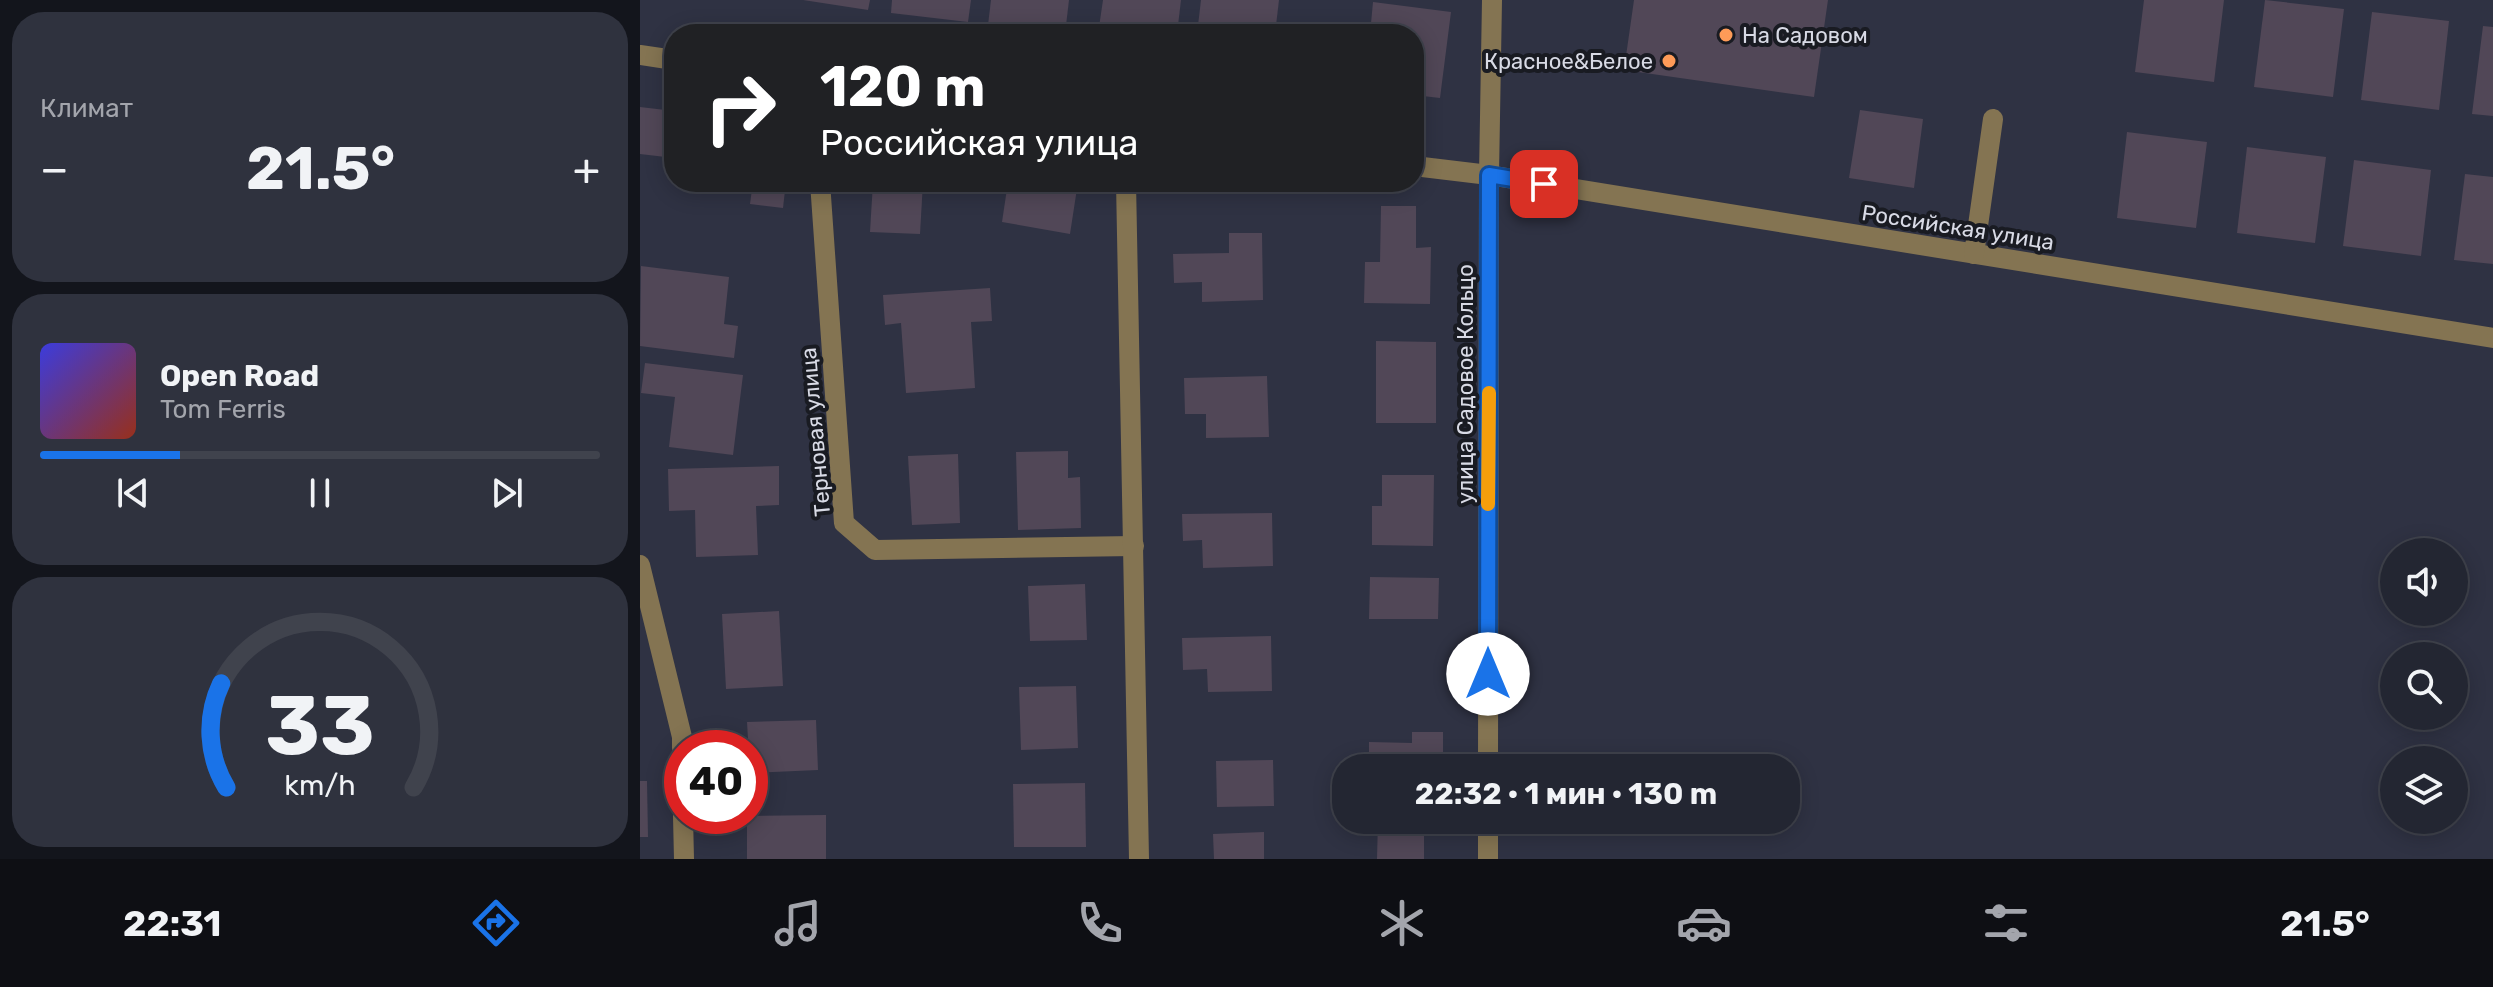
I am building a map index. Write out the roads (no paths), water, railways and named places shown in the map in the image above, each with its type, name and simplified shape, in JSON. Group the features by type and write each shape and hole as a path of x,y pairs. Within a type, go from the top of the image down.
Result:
{"street":[{"name":"улица Садовое Кольцо","path":"1488,754 1492,0"},
{"path":"640,55 664,59"},
{"path":"1974,254 1993,119"},
{"name":"Российская улица","path":"1424,167 1489,175 2493,338"},
{"name":"Терновая улица","path":"821,192 844,523 875,550 1134,546"},
{"path":"1126,192 1139,859"},
{"path":"640,565 680,730"},
{"path":"683,834 684,859"},
{"path":"1488,834 1488,859"}],"place":[{"name":"На Садовом","path":"1726,35"},
{"name":"Красное&Белое","path":"1669,61"}]}
